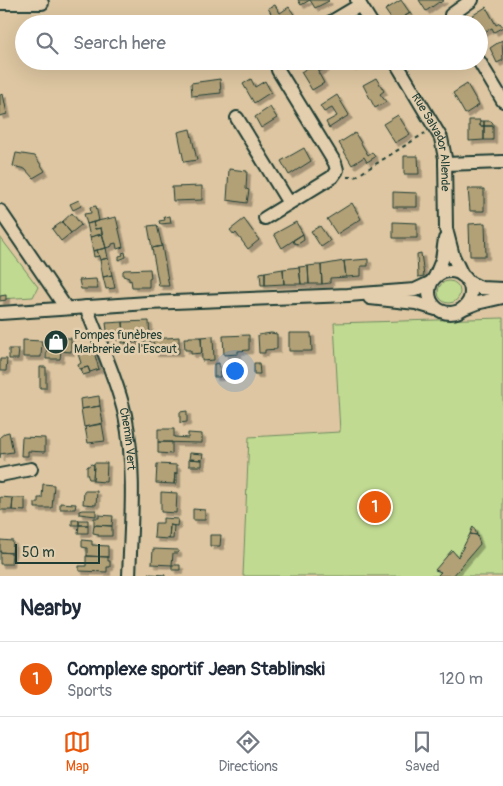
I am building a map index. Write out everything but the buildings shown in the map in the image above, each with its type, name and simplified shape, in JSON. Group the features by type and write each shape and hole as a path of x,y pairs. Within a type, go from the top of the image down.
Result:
{"street":[{"path":"455,15 472,0"},
{"path":"341,15 359,2 367,15"},
{"path":"0,3 42,3"},
{"path":"265,218 332,177 336,172 335,163 278,70"},
{"name":"Rue Salvador Allende","path":"400,70 435,127 442,145 445,164 446,229"},
{"path":"484,70 503,101"},
{"path":"237,118 289,203"},
{"path":"445,164 503,162"},
{"path":"0,211 66,308"},
{"path":"446,229 453,256 465,278 471,296 464,308"},
{"path":"438,310 429,299 428,291 444,255 446,229"},
{"path":"0,313 415,290 448,271 465,278 481,288 503,289"},
{"path":"348,295 416,303 452,314 477,303 503,298"},
{"name":"Chemin Vert","path":"86,307 120,396 127,428 132,488 129,576"},
{"path":"0,475 31,469"}],"path":[{"path":"336,172 351,178 355,177 435,127"}],"green space":[{"path":"0,237 38,287 33,297 0,299"},
{"path":"449,281 457,284 460,292 457,300 449,303 441,300 438,292 441,284"},
{"path":"503,318 503,576 243,576 249,437 340,432 334,323"}],"place":[{"name":"Pompes funèbres Marbrerie de l'Escaut","path":"56,342"},
{"name":"Complexe sportif Jean Stablinski","path":"375,507"}]}
